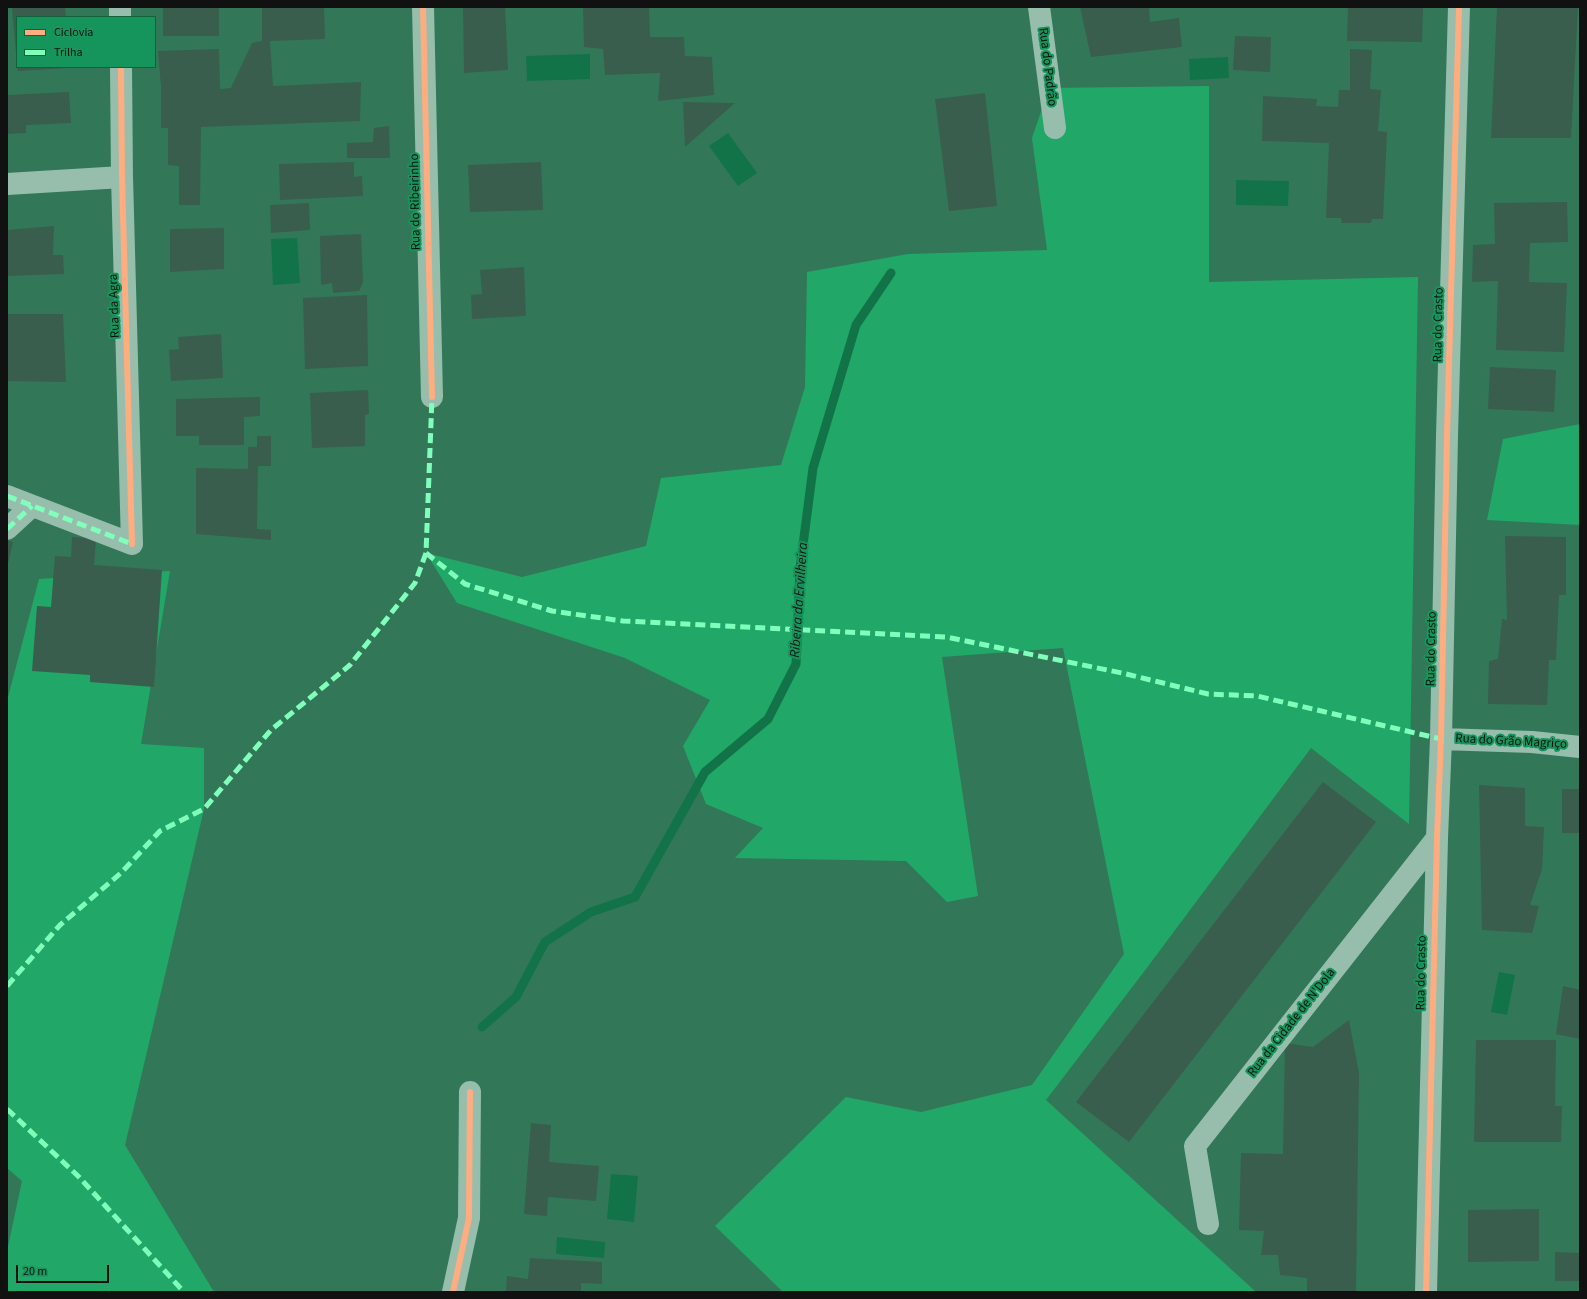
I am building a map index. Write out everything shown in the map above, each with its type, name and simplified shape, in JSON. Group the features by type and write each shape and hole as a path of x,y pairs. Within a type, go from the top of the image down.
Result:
{"street":[{"name":"Rua do Ribeirinho","path":"423,7 432,397"},
{"name":"Rua do Padrão","path":"1039,7 1055,128"},
{"name":"Rua do Crasto","path":"1426,1292 1459,7"},
{"name":"Rua da Agra","path":"32,506 132,544 122,177 121,68"},
{"path":"7,184 122,177"},
{"path":"7,496 32,506 7,529"},
{"name":"Rua do Grão Magriço","path":"1441,739 1532,742 1580,747"},
{"name":"Rua da Cidade de N'Dola","path":"1208,1224 1195,1146 1437,838"},
{"path":"453,1292 469,1218 470,1092"}],"shaded area":[{"path":"590,54 590,79 527,81 526,56"},
{"path":"1228,57 1229,78 1190,80 1189,59"},
{"path":"1209,86 1209,282 1418,277 1409,824 1311,748 1046,1100 1256,1292 783,1292 715,1226 846,1097 921,1112 1032,1085 1124,954 1063,648 942,657 978,896 947,902 906,861 735,858 763,828 706,804 683,746 710,700 625,658 457,603 426,553 522,577 646,546 661,478 781,465 805,387 807,272 908,254 1047,250 1032,138 1049,88"},
{"path":"728,133 757,173 738,186 709,146"},
{"path":"1236,180 1289,181 1288,206 1236,205"},
{"path":"297,238 300,283 273,285 271,239"},
{"path":"1580,424 1580,525 1487,520 1503,439"},
{"path":"170,571 141,744 204,748 204,809 125,1145 214,1292 7,1292 7,1251 22,1181 7,1168 7,701 39,579"},
{"path":"1499,972 1515,975 1507,1015 1491,1012"},
{"path":"611,1174 638,1176 634,1222 607,1219"},
{"path":"557,1237 605,1242 604,1258 556,1254"}],"building":[{"path":"65,7 66,16 16,16 16,54 12,8"},
{"path":"163,7 219,7 219,36 163,36"},
{"path":"262,7 324,7 325,39 270,41 273,86 361,82 360,121 201,127 200,205 179,205 179,166 168,165 168,128 161,128 161,87 158,51 219,49 220,89 231,88 252,43 262,41"},
{"path":"463,7 505,7 508,70 464,73"},
{"path":"583,7 649,8 650,37 684,37 685,56 712,57 714,95 658,101 660,73 605,75 603,49 584,47"},
{"path":"1080,7 1149,7 1150,22 1179,18 1182,47 1091,57"},
{"path":"1348,7 1423,7 1422,42 1347,41"},
{"path":"1497,7 1578,7 1571,138 1491,138"},
{"path":"1235,36 1271,37 1270,72 1233,70"},
{"path":"1350,49 1372,50 1370,89 1381,90 1378,131 1387,132 1383,219 1372,219 1371,223 1342,223 1341,218 1326,218 1329,143 1262,141 1263,96 1317,99 1316,106 1338,107 1339,90 1350,90"},
{"path":"17,68 67,68 18,71"},
{"path":"69,92 71,123 26,125 26,133 7,134 7,95"},
{"path":"985,93 997,206 949,211 935,99"},
{"path":"683,102 735,103 685,147"},
{"path":"389,126 390,158 347,158 347,143 373,142 374,128"},
{"path":"354,162 354,177 362,176 363,196 280,200 279,164"},
{"path":"541,162 543,210 470,212 468,165"},
{"path":"1567,202 1568,242 1530,243 1529,282 1567,283 1564,352 1496,350 1498,281 1472,282 1473,245 1495,244 1494,203"},
{"path":"309,203 310,230 271,233 270,205"},
{"path":"54,226 53,255 63,255 64,274 7,276 7,230"},
{"path":"224,228 224,269 170,272 170,229"},
{"path":"361,234 363,282 359,291 333,293 332,283 321,285 320,236"},
{"path":"524,267 526,316 472,319 471,295 482,294 480,270"},
{"path":"367,295 368,366 305,369 303,298"},
{"path":"7,314 63,314 66,382 7,381"},
{"path":"221,334 223,378 171,381 169,350 179,349 178,337"},
{"path":"1490,367 1556,370 1554,412 1488,409"},
{"path":"368,390 369,414 365,415 365,446 312,448 310,393"},
{"path":"260,397 260,416 244,417 244,445 199,445 199,436 176,436 176,399"},
{"path":"257,436 271,436 271,466 258,466 257,529 271,530 271,540 196,534 196,468 248,469 248,447 257,447"},
{"path":"1505,536 1566,537 1566,595 1559,595 1556,660 1549,660 1547,705 1488,704 1489,661 1498,659 1502,619 1507,620"},
{"path":"72,537 96,539 94,565 162,570 154,687 90,682 90,675 32,671 37,606 51,607 55,556 71,557"},
{"path":"7,540 13,542 8,564 7,564"},
{"path":"1323,782 1376,822 1129,1142 1076,1102"},
{"path":"1479,785 1525,788 1525,826 1544,827 1542,869 1530,905 1539,906 1532,933 1482,930"},
{"path":"1562,789 1580,789 1580,833 1562,833"},
{"path":"1563,986 1580,990 1580,1039 1556,1034"},
{"path":"1349,1020 1359,1073 1356,1292 1307,1292 1307,1278 1280,1275 1278,1255 1261,1255 1264,1231 1239,1230 1241,1153 1283,1154 1285,1043 1313,1047"},
{"path":"1476,1040 1556,1040 1555,1106 1562,1106 1561,1142 1474,1142"},
{"path":"531,1123 551,1125 549,1162 599,1166 596,1201 548,1197 547,1216 524,1214"},
{"path":"1539,1209 1539,1261 1468,1262 1468,1210"},
{"path":"1555,1252 1580,1253 1580,1281 1555,1281"},
{"path":"530,1258 602,1262 602,1284 581,1283 581,1292 506,1292 507,1276 528,1279"}],"waterway":[{"name":"Ribeira da Ervilheira","path":"482,1027 516,997 545,942 591,912 635,897 705,772 768,719 796,664 800,568 813,468 856,325 891,273"}],"marked path":[{"path":"7,986 60,925 122,872 160,831 204,809 271,730 350,665 415,583 426,553 432,397"},
{"path":"7,496 132,544"},
{"path":"7,529 32,506"},
{"path":"426,553 465,584 552,611 623,621 946,637 1122,673 1208,694 1257,696 1441,739"},
{"path":"7,1109 79,1177 184,1292"}],"cycle path":[{"path":"423,7 432,397"},
{"path":"1426,1292 1459,7"},
{"path":"121,68 122,177 132,544"},
{"path":"453,1292 469,1218 470,1092"}]}
